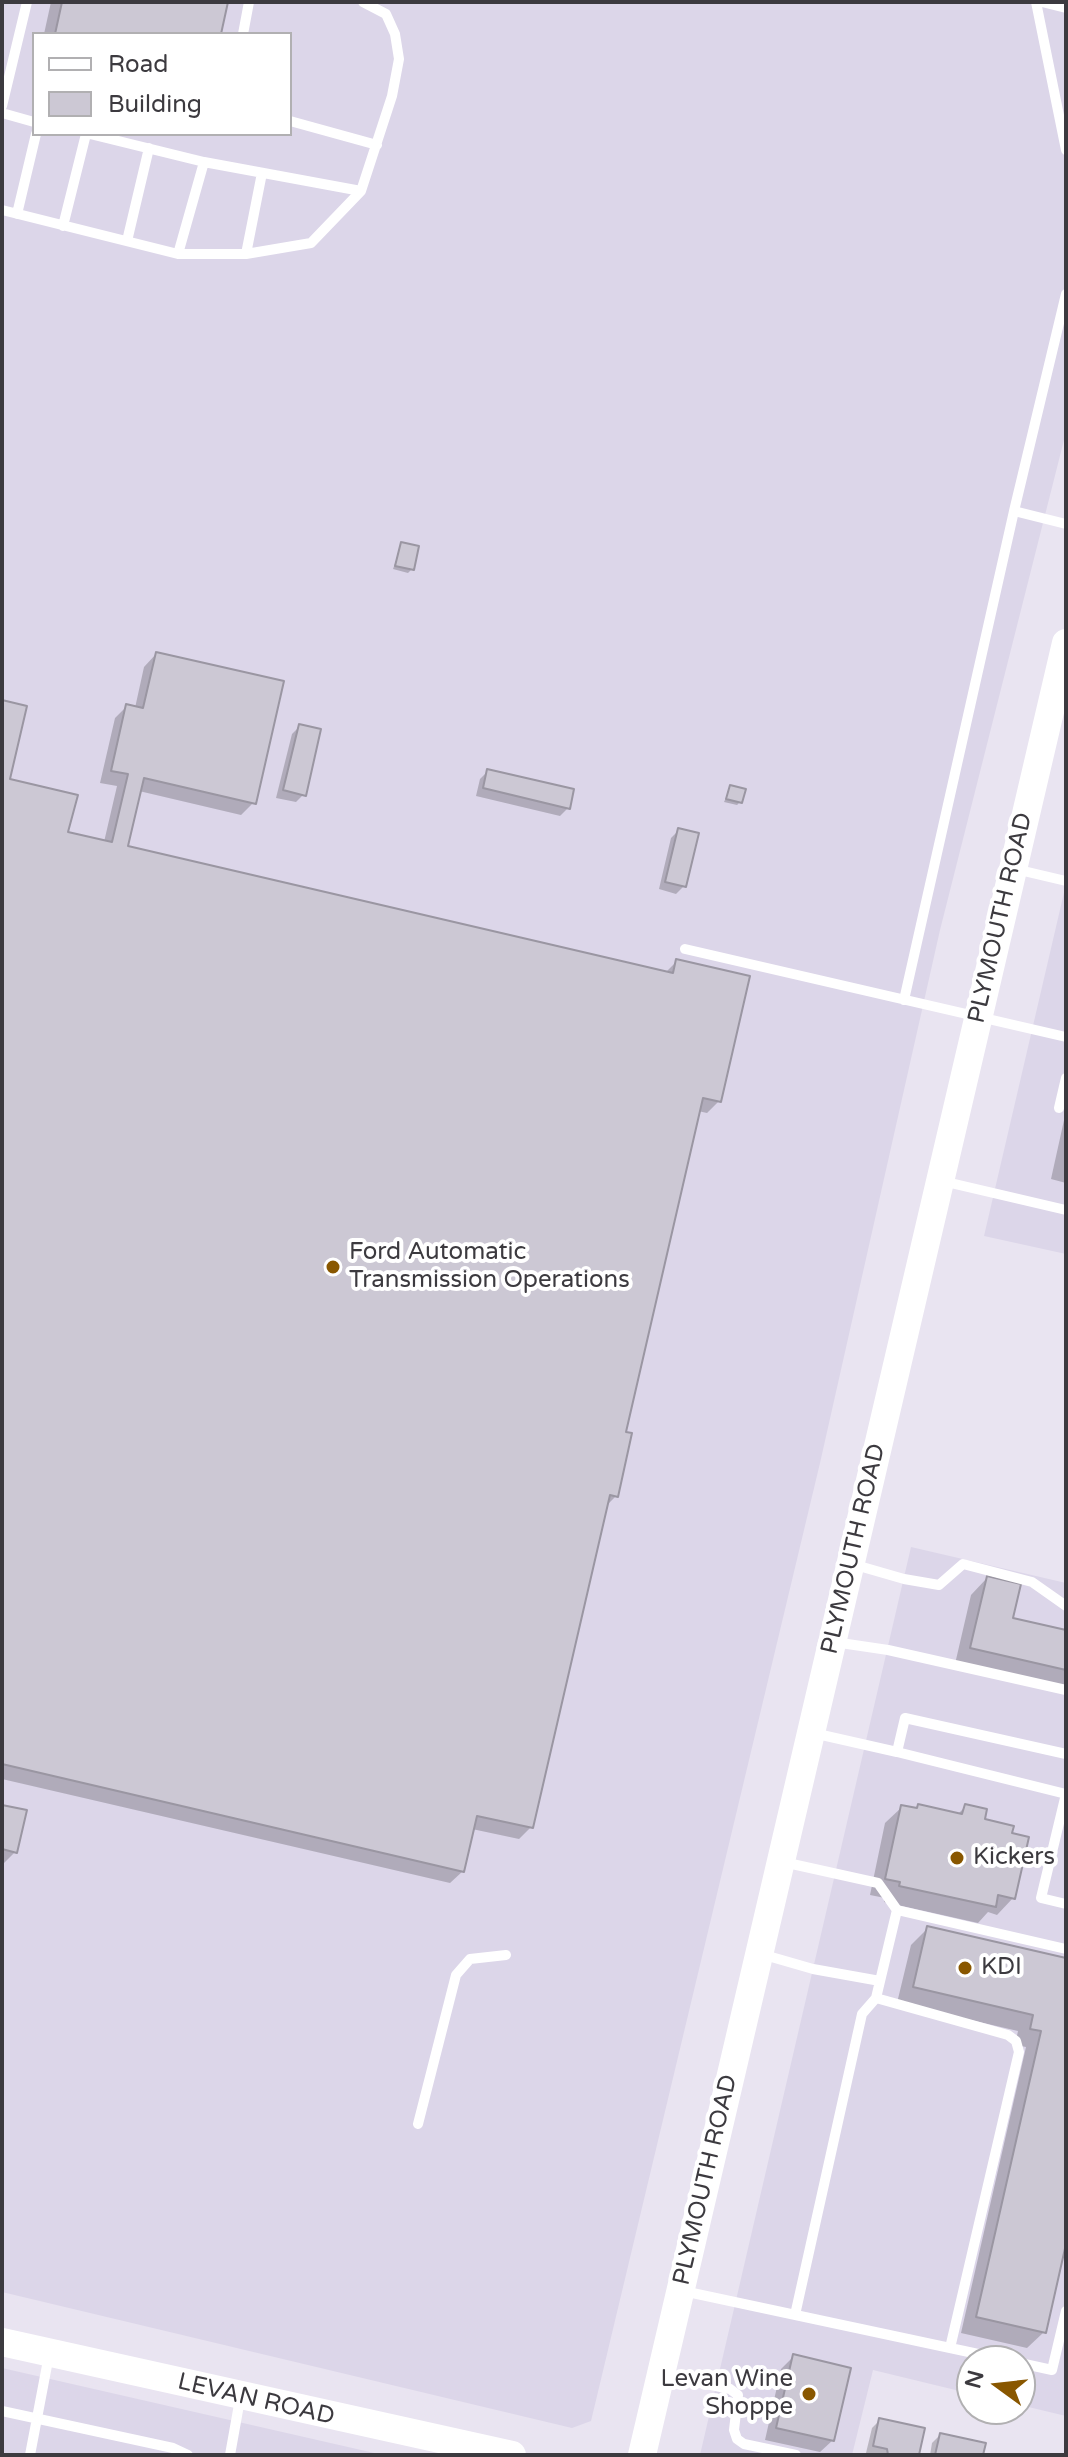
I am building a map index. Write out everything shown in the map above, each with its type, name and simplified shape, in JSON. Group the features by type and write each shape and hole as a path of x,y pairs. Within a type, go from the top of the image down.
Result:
{"main road":[{"name":"PLYMOUTH ROAD","path":"642,2455 1066,643"},
{"name":"LEVAN ROAD","path":"2,2342 424,2441 471,2451 512,2455"}],"lane":[{"path":"2,106 27,2"},
{"path":"243,32 249,2"},
{"path":"2,210 178,254 246,254 311,243 361,191 377,145 399,59 395,34 386,14 363,2"},
{"path":"1064,6 1039,2 1066,150"},
{"path":"2,53 14,55"},
{"path":"2,113 32,121"},
{"path":"292,122 377,145"},
{"path":"17,214 36,136"},
{"path":"63,226 87,136"},
{"path":"97,136 204,162 361,191"},
{"path":"127,241 149,148"},
{"path":"178,254 204,162"},
{"path":"246,254 262,173"},
{"path":"904,1000 1066,294"},
{"path":"1014,511 1066,524"},
{"path":"1013,868 1066,881"},
{"path":"685,949 1066,1037"},
{"path":"1059,1108 1066,1078"},
{"path":"940,1180 1066,1210"},
{"path":"850,1563 904,1579 939,1585 963,1564 1032,1582 1066,1606"},
{"path":"832,1642 888,1650 1066,1690"},
{"path":"897,1752 905,1718 1066,1754"},
{"path":"811,1732 1066,1794 1041,1898 1066,1904"},
{"path":"780,1862 878,1883 897,1910 1066,1949"},
{"path":"795,2315 862,2014 876,1998 897,1910"},
{"path":"759,1953 813,1969 880,1981"},
{"path":"418,2124 456,1975 470,1959 506,1955"},
{"path":"876,1998 1008,2035 1016,2041 1019,2052 950,2348"},
{"path":"681,2290 956,2349"},
{"path":"1036,2366 1052,2370 1066,2311"},
{"path":"30,2455 50,2353"},
{"path":"662,2374 730,2389 738,2395 734,2430 737,2439 744,2444 796,2455"},
{"path":"230,2455 240,2397"},
{"path":"2,2411 173,2448 188,2455"}],"shaded area":[{"path":"2,2 1066,2 1066,432 940,930 820,1463 591,2421 572,2428 2,2292"},
{"path":"1066,884 1066,1254 984,1236"},
{"path":"911,1547 1066,1583 1066,2416 1036,2409 1036,2345 956,2345 956,2390 873,2370 852,2455 700,2455"},
{"path":"2,2368 383,2455 2,2455"}],"building":[{"path":"62,2 228,2 221,32 55,32"},
{"path":"401,542 419,546 414,570 395,566"},
{"name":"Ford Automatic Transmission Operations","path":"156,652 284,681 256,804 144,778 128,846 673,973 676,959 750,976 721,1102 703,1098 626,1432 632,1433 618,1497 610,1495 533,1828 477,1816 464,1872 2,1764 2,700 27,706 10,779 78,795 68,832 112,842 128,774 111,771 126,704 143,708"},
{"path":"299,724 321,729 306,796 283,790"},
{"path":"487,769 574,789 570,809 483,788"},
{"path":"730,785 746,789 742,803 726,799"},
{"path":"678,828 699,833 686,887 665,882"},
{"path":"987,1576 1021,1584 1013,1618 1066,1630 1066,1670 970,1648"},
{"name":"Kickers","path":"918,1804 962,1814 965,1804 987,1809 985,1819 1014,1826 1012,1833 1029,1837 1015,1899 998,1895 996,1907 899,1886 900,1882 885,1879 901,1805 917,1808"},
{"path":"2,1805 27,1810 17,1853 2,1849"},
{"path":"927,1926 1066,1958 1066,2244 1046,2333 976,2317 1041,2031 1030,2029 1033,2015 913,1987"},
{"path":"793,2354 851,2368 834,2441 776,2428"},
{"path":"879,2418 925,2428 919,2455 888,2455 887,2449 873,2446"},
{"path":"940,2433 986,2443 983,2455 935,2455"}],"place":[{"name":"Ford Automatic Transmission Operations","path":"333,1267"},
{"name":"Kickers","path":"957,1858"},
{"name":"KDI","path":"965,1968"},
{"name":"Levan Wine Shoppe","path":"809,2394"}]}
